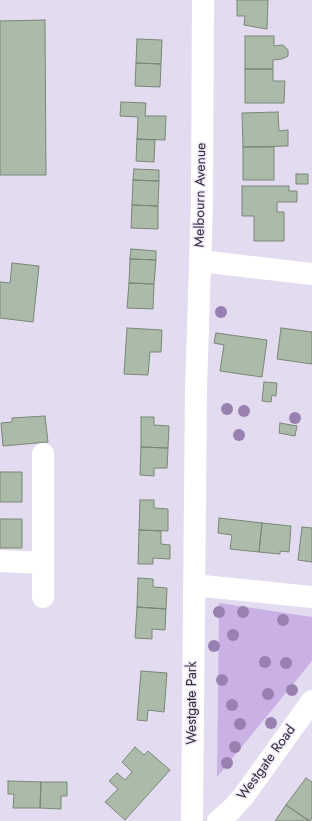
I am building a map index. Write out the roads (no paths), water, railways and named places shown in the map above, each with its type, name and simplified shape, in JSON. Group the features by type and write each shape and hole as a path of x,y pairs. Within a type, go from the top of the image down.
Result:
{"street":[{"name":"Melbourn Avenue","path":"196,391 202,157 203,0"},
{"path":"200,261 312,274"},
{"name":"Westgate Park","path":"192,821 196,391"},
{"path":"43,454 43,597"},
{"path":"0,561 43,563"},
{"path":"194,585 312,597"},
{"name":"Westgate Road","path":"218,821 243,797 312,701"}]}
